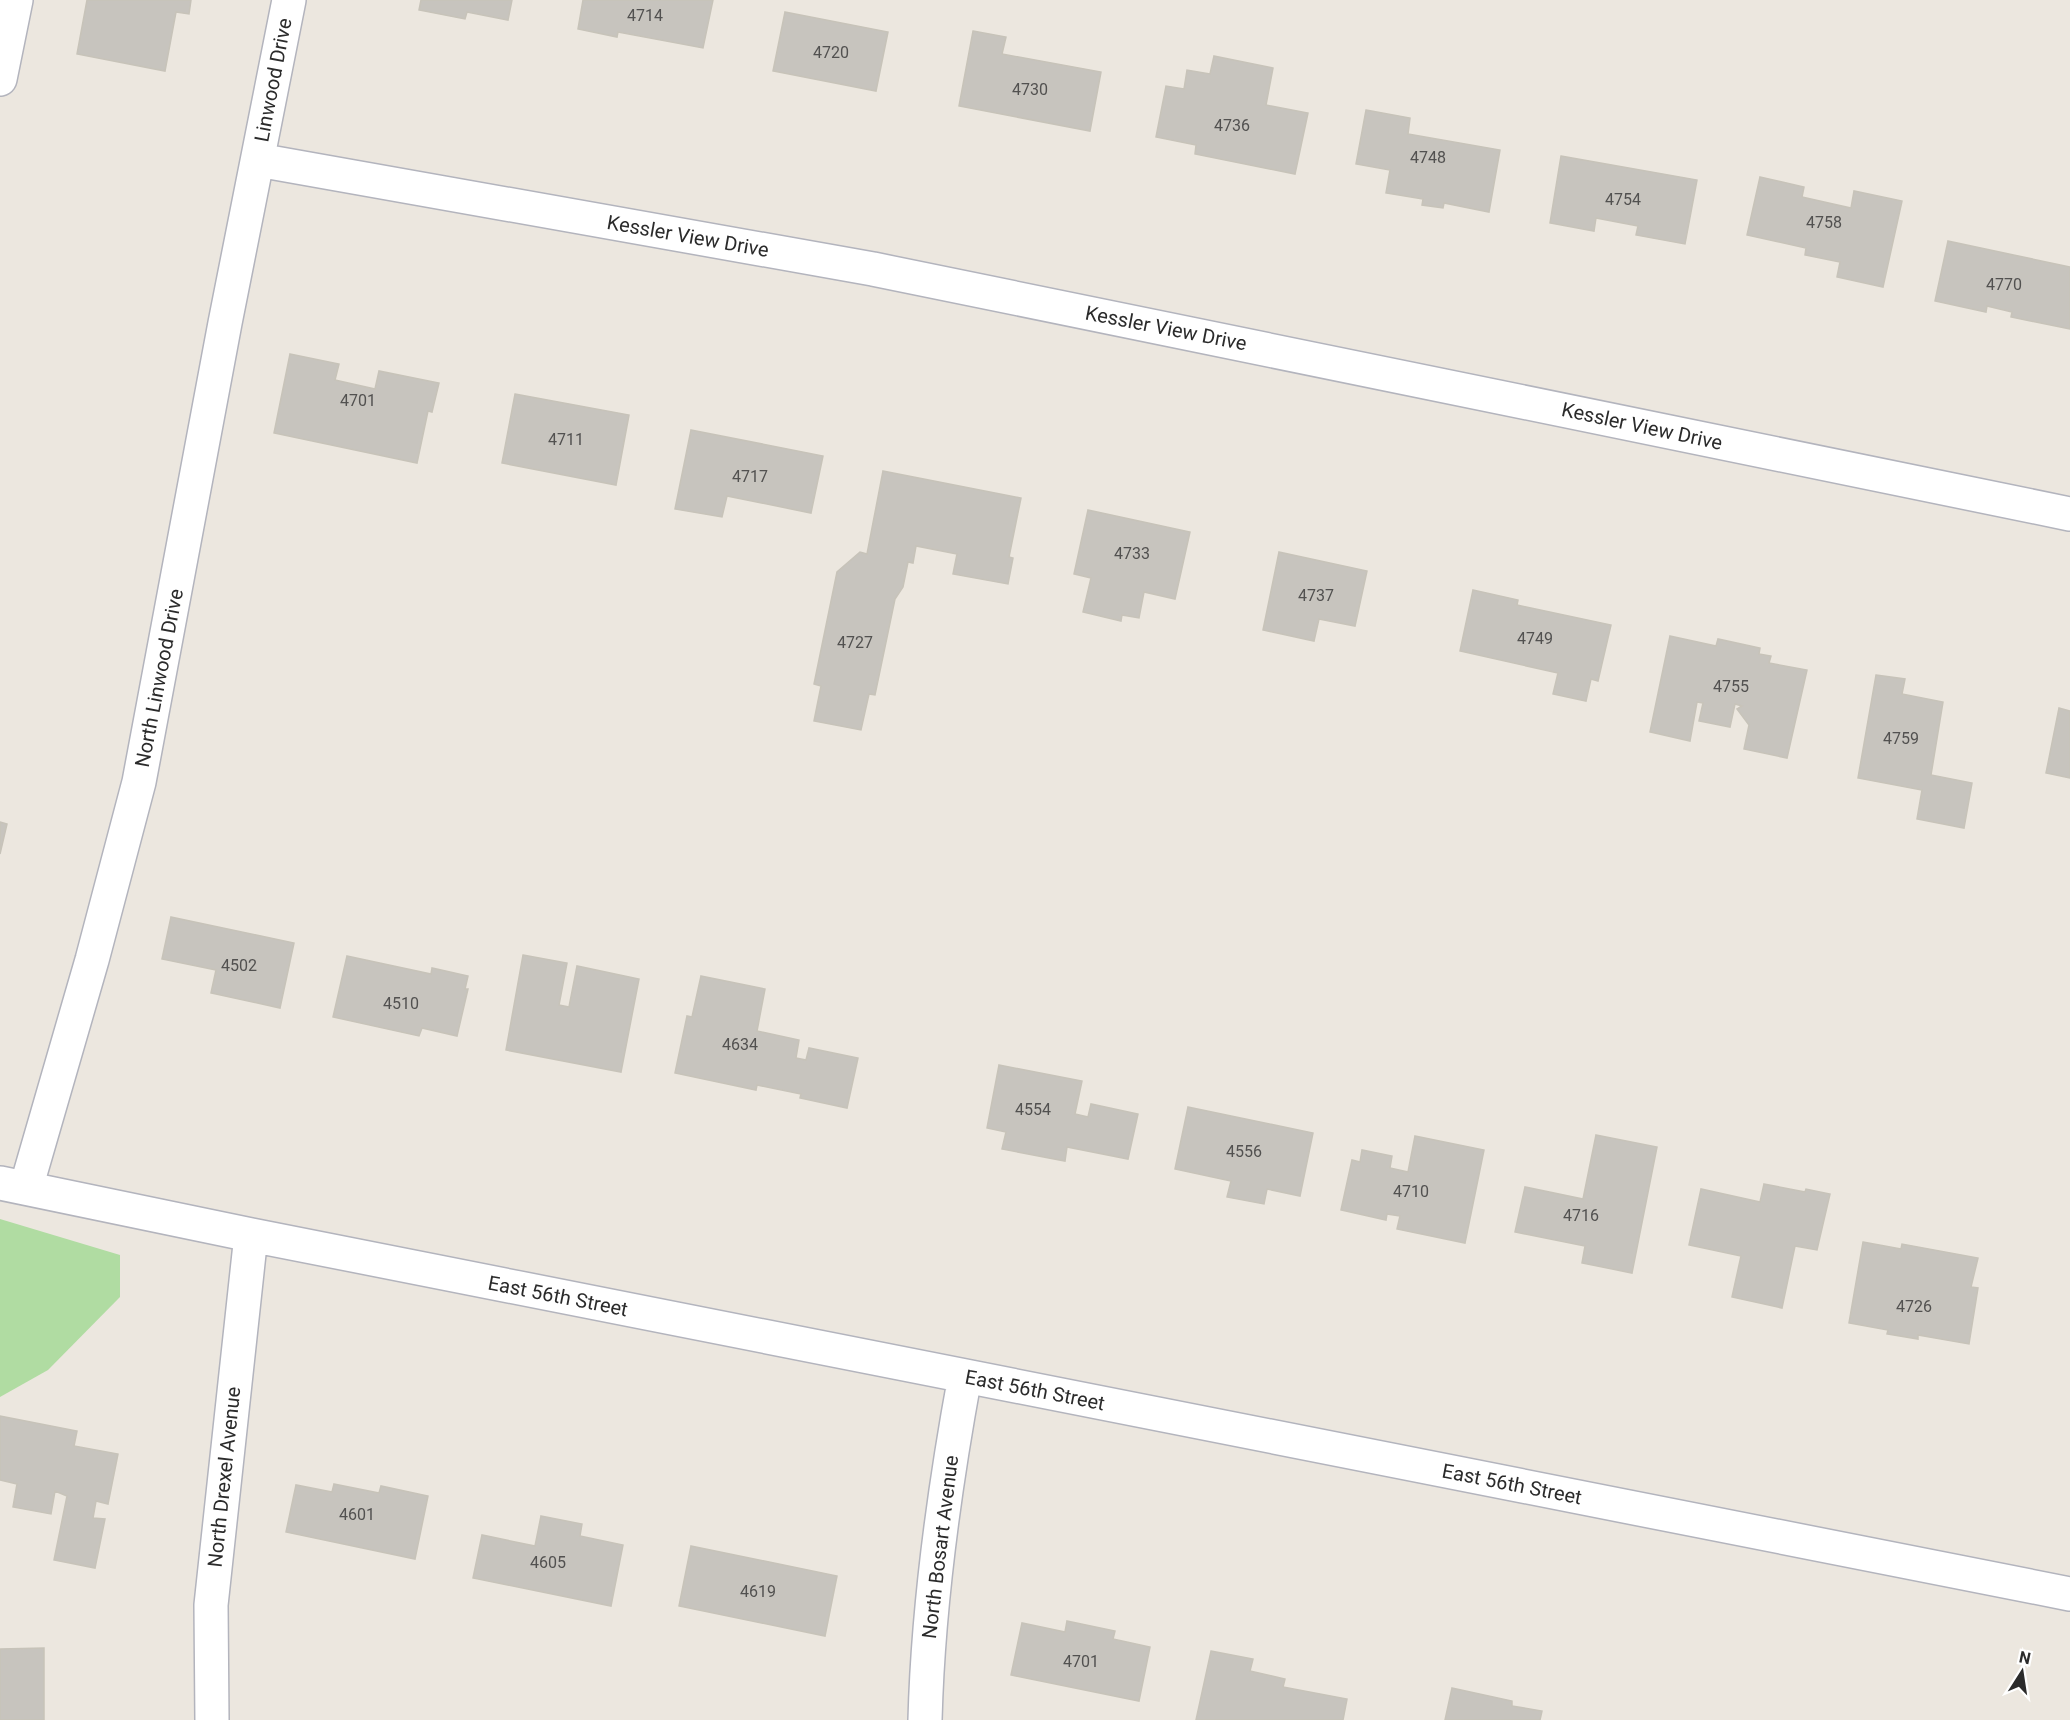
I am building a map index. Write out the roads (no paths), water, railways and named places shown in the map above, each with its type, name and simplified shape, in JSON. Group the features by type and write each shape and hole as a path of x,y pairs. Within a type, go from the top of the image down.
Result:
{"street":[{"path":"0,79 16,0"},
{"name":"Linwood Drive","path":"258,160 289,0"},
{"name":"Kessler View Drive","path":"258,160 873,269 2070,514"},
{"name":"North Linwood Drive","path":"13,1186 92,960 139,782 258,160"},
{"name":"East 56th Street","path":"13,1186 2070,1594"},
{"name":"North Drexel Avenue","path":"212,1720 211,1605 251,1235"},
{"name":"North Bosart Avenue","path":"925,1720 930,1615 939,1533 965,1376"}]}
